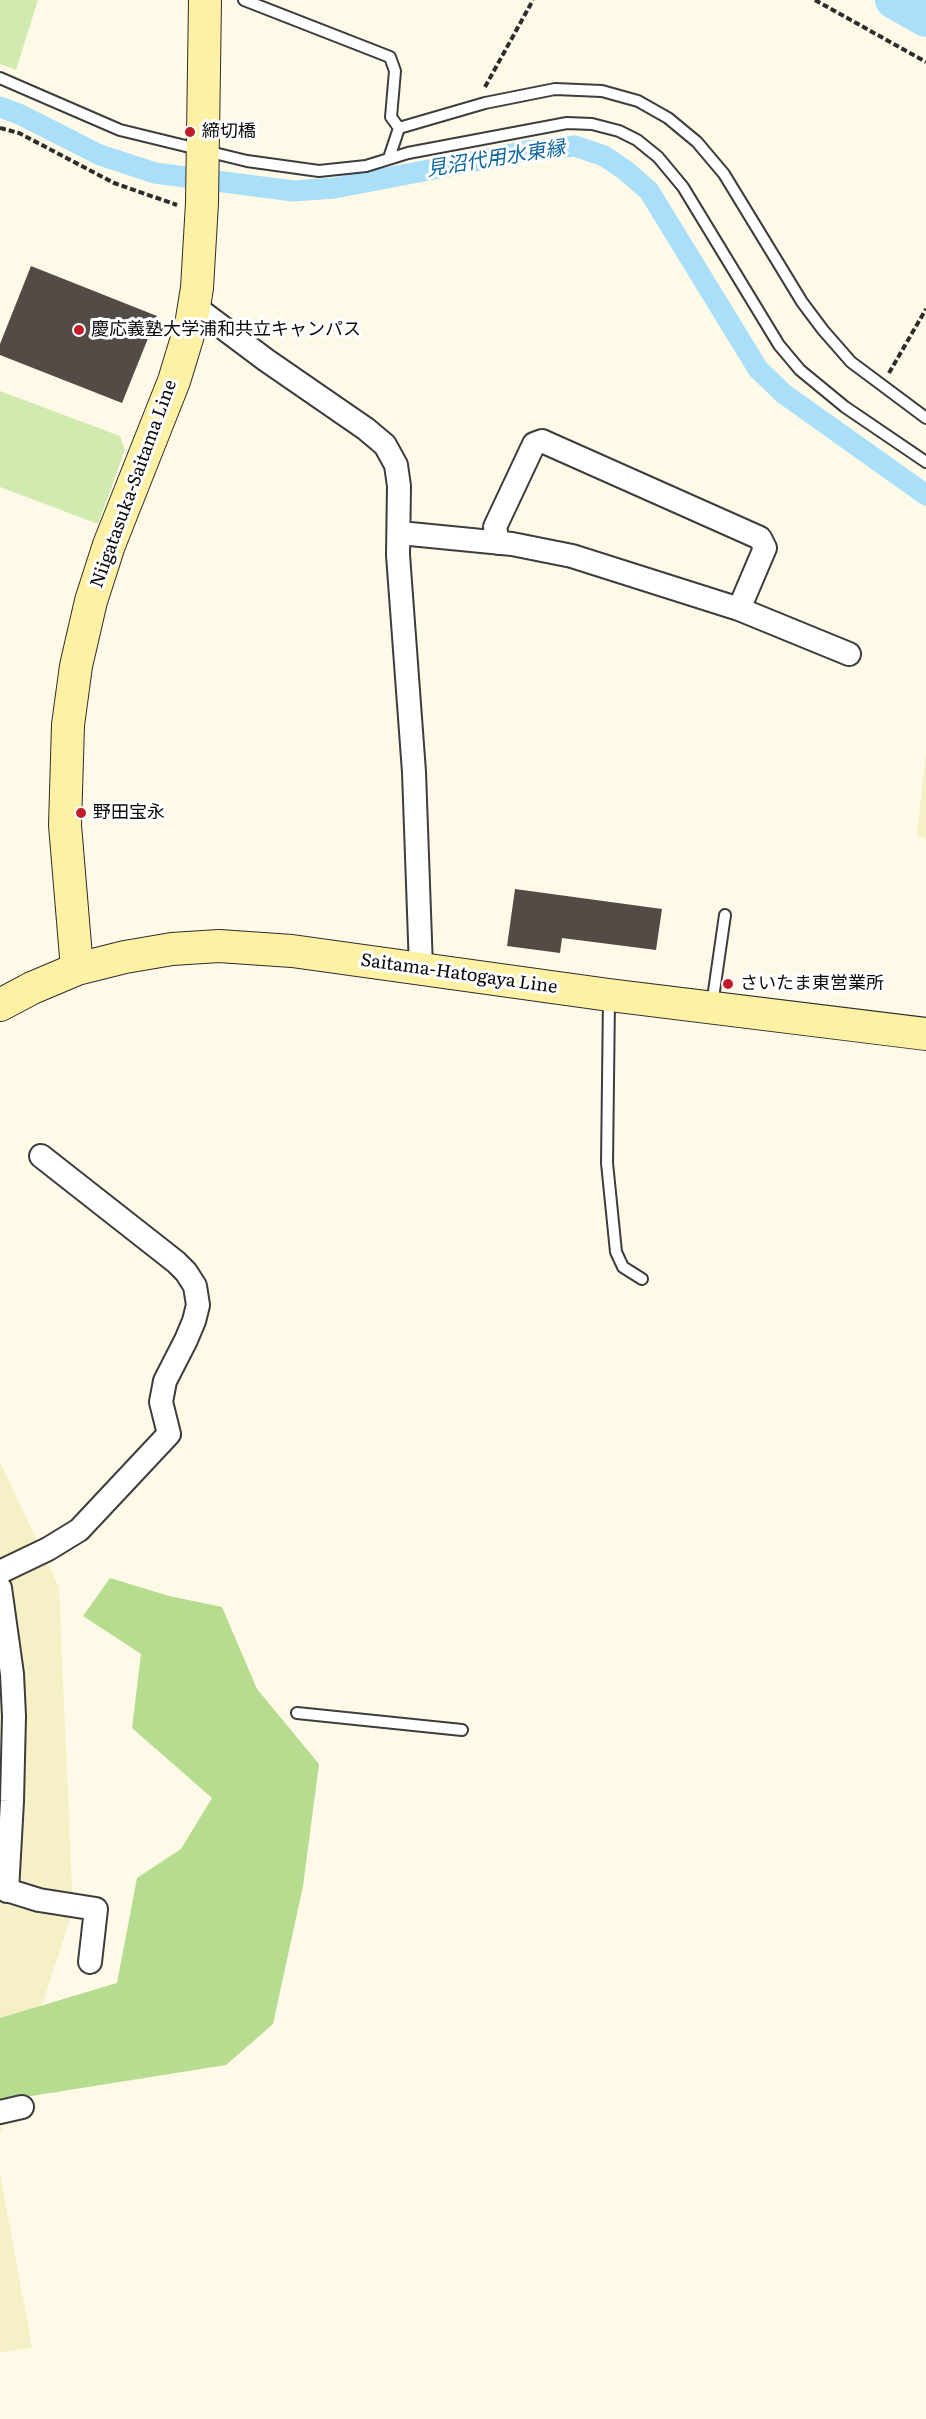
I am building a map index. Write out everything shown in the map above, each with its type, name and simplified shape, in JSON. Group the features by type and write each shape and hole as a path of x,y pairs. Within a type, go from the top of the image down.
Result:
{"main road":[{"name":"Niigatasuka-Saitama Line","path":"78,969 65,815 68,725 76,666 91,601 109,545 174,381 191,325 194,306 191,205 203,154 205,0"},
{"name":"Saitama-Hatogaya Line","path":"0,1005 32,988 78,969 125,957 172,949 219,946 292,951 609,995 926,1034"}],"street":[{"path":"194,306 266,360 366,429 385,445 396,465 400,533 398,555 414,772 421,968"},
{"path":"498,543 495,527 534,444 543,441 760,538 765,549 739,609"},
{"path":"400,533 498,543 572,556 739,609 849,654"},
{"path":"0,1572 48,1549 79,1530 169,1434 161,1402 165,1381 186,1340 198,1305 195,1286 176,1262 42,1156"},
{"path":"0,1588 12,1674 3,1890 39,1900 96,1909 90,1962"}],"lane":[{"path":"244,0 390,57 394,71 392,117 399,128"},
{"path":"0,78 120,130 203,154 319,171 366,166 389,158 567,123 592,124 619,131 637,140 658,157 683,187 779,345 800,370 845,407 926,462"},
{"path":"399,128 485,102 555,89 602,91 638,101 668,118 697,142 724,174 802,302 852,362 926,418"},
{"path":"389,158 399,128"},
{"path":"712,1008 726,915"},
{"path":"609,995 607,1163 616,1252 623,1267 642,1279"},
{"path":"297,1713 462,1730"}],"path":[{"path":"485,102 484,92 489,78 532,0"},
{"path":"815,0 926,62"},
{"path":"0,128 18,133 114,183 191,205"},
{"path":"881,386 926,309"}],"shaded area":[{"path":"926,751 926,839 917,835"},
{"path":"0,1462 59,1587 73,1910 0,2135"},
{"path":"0,2173 32,2347 0,2353"}],"green space":[{"path":"0,0 38,0 16,70 0,64"},
{"path":"0,391 120,436 125,450 98,524 0,487"},
{"path":"110,1578 169,1596 222,1607 257,1689 319,1764 303,1886 273,2024 226,2065 0,2101 0,2018 117,1983 137,1878 181,1849 212,1798 132,1728 141,1654 83,1616"}],"building":[{"name":"慶応義塾大学浦和共立キャンパス","path":"31,266 157,316 122,403 0,355 0,344"},
{"path":"515,889 662,909 656,950 562,938 560,953 507,946"}],"waterway":[{"path":"894,0 926,18"},
{"name":"見沼代用水東縁","path":"0,107 19,114 100,155 155,173 293,191 335,188 527,151 575,146 604,156 625,170 649,191 758,369 784,394 926,495"}],"place":[{"name":"締切橋","path":"190,132"},
{"name":"慶応義塾大学浦和共立キャンパス","path":"79,330"},
{"name":"野田宝永","path":"81,813"},
{"name":"さいたま東営業所","path":"728,984"}]}
